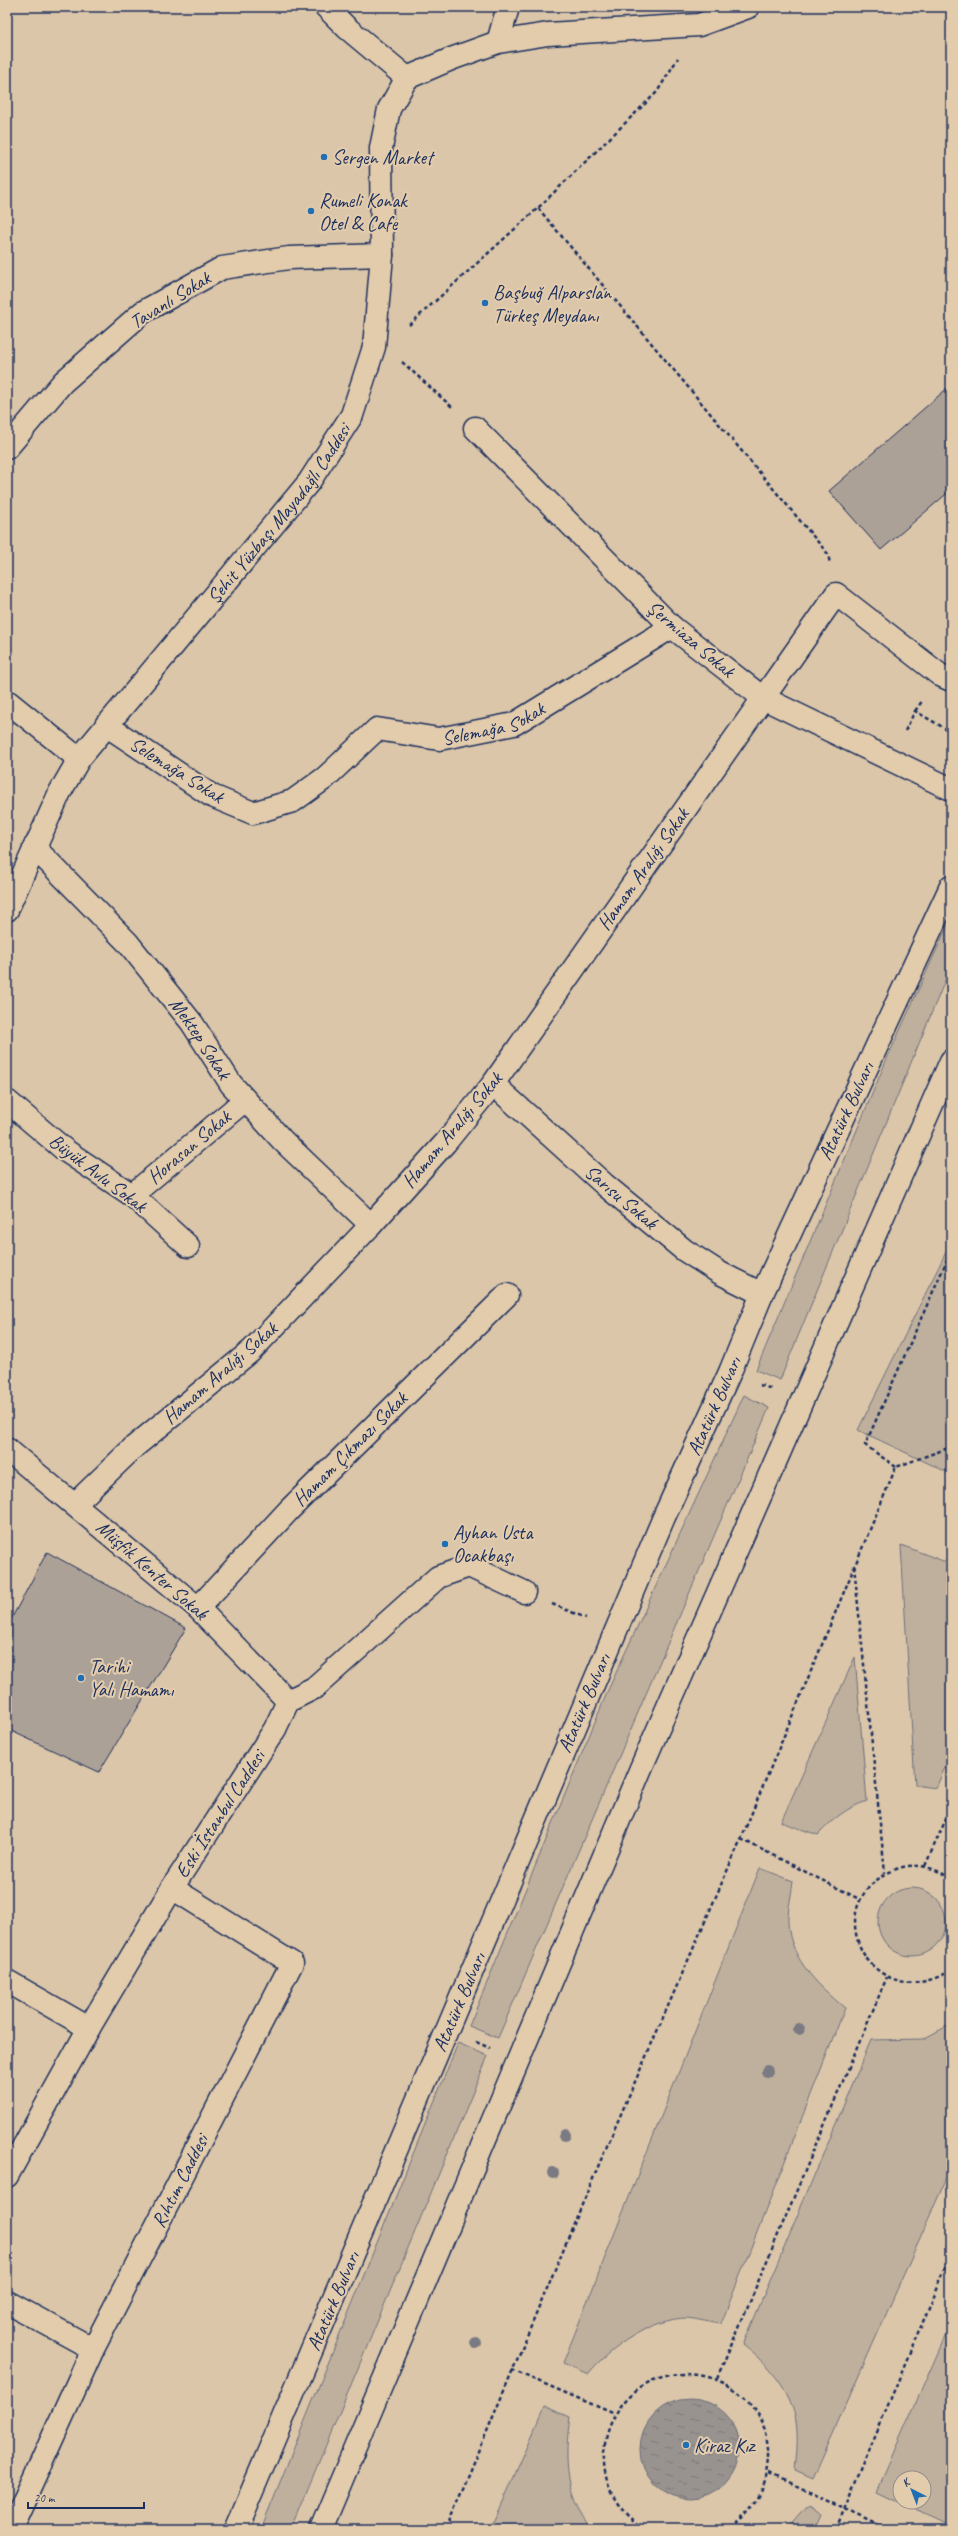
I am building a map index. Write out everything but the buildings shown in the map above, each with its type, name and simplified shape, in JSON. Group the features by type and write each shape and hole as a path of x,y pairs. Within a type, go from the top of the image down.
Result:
{"street":[{"path":"326,7 347,28 407,78 451,59 498,42 548,34 698,25 748,7"},
{"path":"498,42 508,7"},
{"name":"Şehit Yüzbaşı Mayadağlı Caddesi","path":"7,910 60,792 79,759 309,482 352,415 374,347 382,256 381,148 389,109 407,78"},
{"name":"Tavanlı Sokak","path":"7,448 63,382 143,312 222,268 289,258 382,256"},
{"name":"Şermiaza Sokak","path":"475,428 672,627 763,698 951,789"},
{"path":"836,594 940,675 951,680"},
{"name":"Hamam Aralığı Sokak","path":"75,1504 134,1447 251,1351 371,1225 446,1142 493,1084 836,594"},
{"name":"Selemağa Sokak","path":"106,725 212,796 253,813 293,801 325,778 377,729 439,739 514,724 672,627"},
{"path":"7,701 79,759"},
{"name":"Mektep Sokak","path":"34,847 128,943 192,1023 231,1084 245,1100 283,1141 371,1225"},
{"name":"Atatürk Bulvarı","path":"236,2529 616,1630 730,1372 762,1294 951,886"},
{"path":"321,2529 641,1768 951,1061"},
{"name":"Sarısu Sokak","path":"493,1084 605,1185 684,1250 720,1273 762,1294"},
{"name":"Horasan Sokak","path":"132,1195 245,1100"},
{"name":"Büyük Avlu Sokak","path":"7,1101 66,1151 132,1195 188,1246"},
{"name":"Hamam Çıkmazı Sokak","path":"198,1608 289,1510 507,1295"},
{"name":"Müşfik Kenter Sokak","path":"7,1449 75,1504 198,1608 288,1701"},
{"path":"288,1701 314,1688 438,1577 469,1566 524,1592"},
{"name":"Eski İstanbul Caddesi","path":"7,2176 89,2028 172,1888 275,1729 288,1701"},
{"name":"Rıhtım Caddesi","path":"11,2529 93,2349 292,1963 172,1888"},
{"path":"7,1981 89,2028"},
{"path":"7,2302 93,2349"}],"path":[{"path":"374,347 409,324 538,208 657,92 698,25"},
{"path":"538,208 828,554 836,594"},
{"path":"374,347 390,352 475,428"},
{"path":"903,736 915,712 950,732"},
{"path":"896,1467 865,1445 951,1251"},
{"path":"757,1384 777,1392"},
{"path":"446,2529 512,2370 741,1839 896,1467 951,1447"},
{"path":"854,1565 885,1873"},
{"path":"524,1592 616,1630"},
{"path":"925,1866 951,1808"},
{"path":"741,1839 860,1900"},
{"path":"951,1879 942,1873 925,1866 901,1866 880,1875 864,1892 855,1914 856,1937 865,1959 886,1977 904,1983 927,1982 951,1970"},
{"path":"717,2379 886,1977"},
{"path":"836,2529 951,2255"},
{"path":"512,2370 615,2414"},
{"path":"645,2529 631,2520 612,2497 603,2470 604,2441 615,2414 634,2392 660,2378 688,2373 717,2379 742,2394 760,2417 769,2444 769,2473 758,2501 738,2522 726,2529"},
{"path":"769,2473 886,2529"}],"shaded area":[{"path":"951,918 951,966 780,1380 756,1370 886,1061"},
{"path":"951,1242 951,1474 858,1430"},
{"path":"744,1395 769,1408 498,2038 469,2026 609,1688"},
{"path":"901,1545 951,1564 951,1754 936,1788 915,1785"},
{"path":"855,1657 867,1801 840,1815 818,1835 781,1822"},
{"path":"760,1868 793,1881 788,1915 792,1943 805,1968 824,1989 845,2008 721,2324 687,2318 674,2319 660,2323 632,2336 619,2345 607,2354 588,2374 563,2363"},
{"path":"912,1888 925,1891 936,1898 943,1909 946,1922 943,1935 936,1946 925,1953 912,1956 899,1953 888,1946 881,1935 878,1922 881,1909 888,1898 899,1891"},
{"path":"951,2024 951,2168 813,2479 795,2471 797,2431 792,2405 786,2393 772,2372 743,2345 871,2040 923,2039"},
{"path":"458,2043 488,2056 291,2529 261,2529"},
{"path":"951,2323 951,2525 918,2510 932,2510 932,2470 892,2470 892,2498 877,2491"},
{"path":"545,2406 570,2417 567,2447 569,2476 576,2503 592,2529 491,2529"},
{"path":"808,2505 821,2513 814,2529 787,2529"}],"water":[{"path":"690,2399 709,2403 726,2413 736,2430 740,2449 736,2468 726,2485 709,2495 690,2499 671,2495 654,2485 644,2468 640,2449 644,2430 654,2413 671,2403"}],"place":[{"name":"Sergen Market","path":"324,157"},
{"name":"Rumeli Konak Otel & Cafe","path":"311,211"},
{"name":"Başbuğ Alparslan Türkeş Meydanı","path":"485,303"},
{"name":"Ayhan Usta Ocakbaşı","path":"445,1544"},
{"name":"Tarihi Yalı Hamamı","path":"81,1678"},
{"name":"Kiraz Kız","path":"686,2445"}]}
